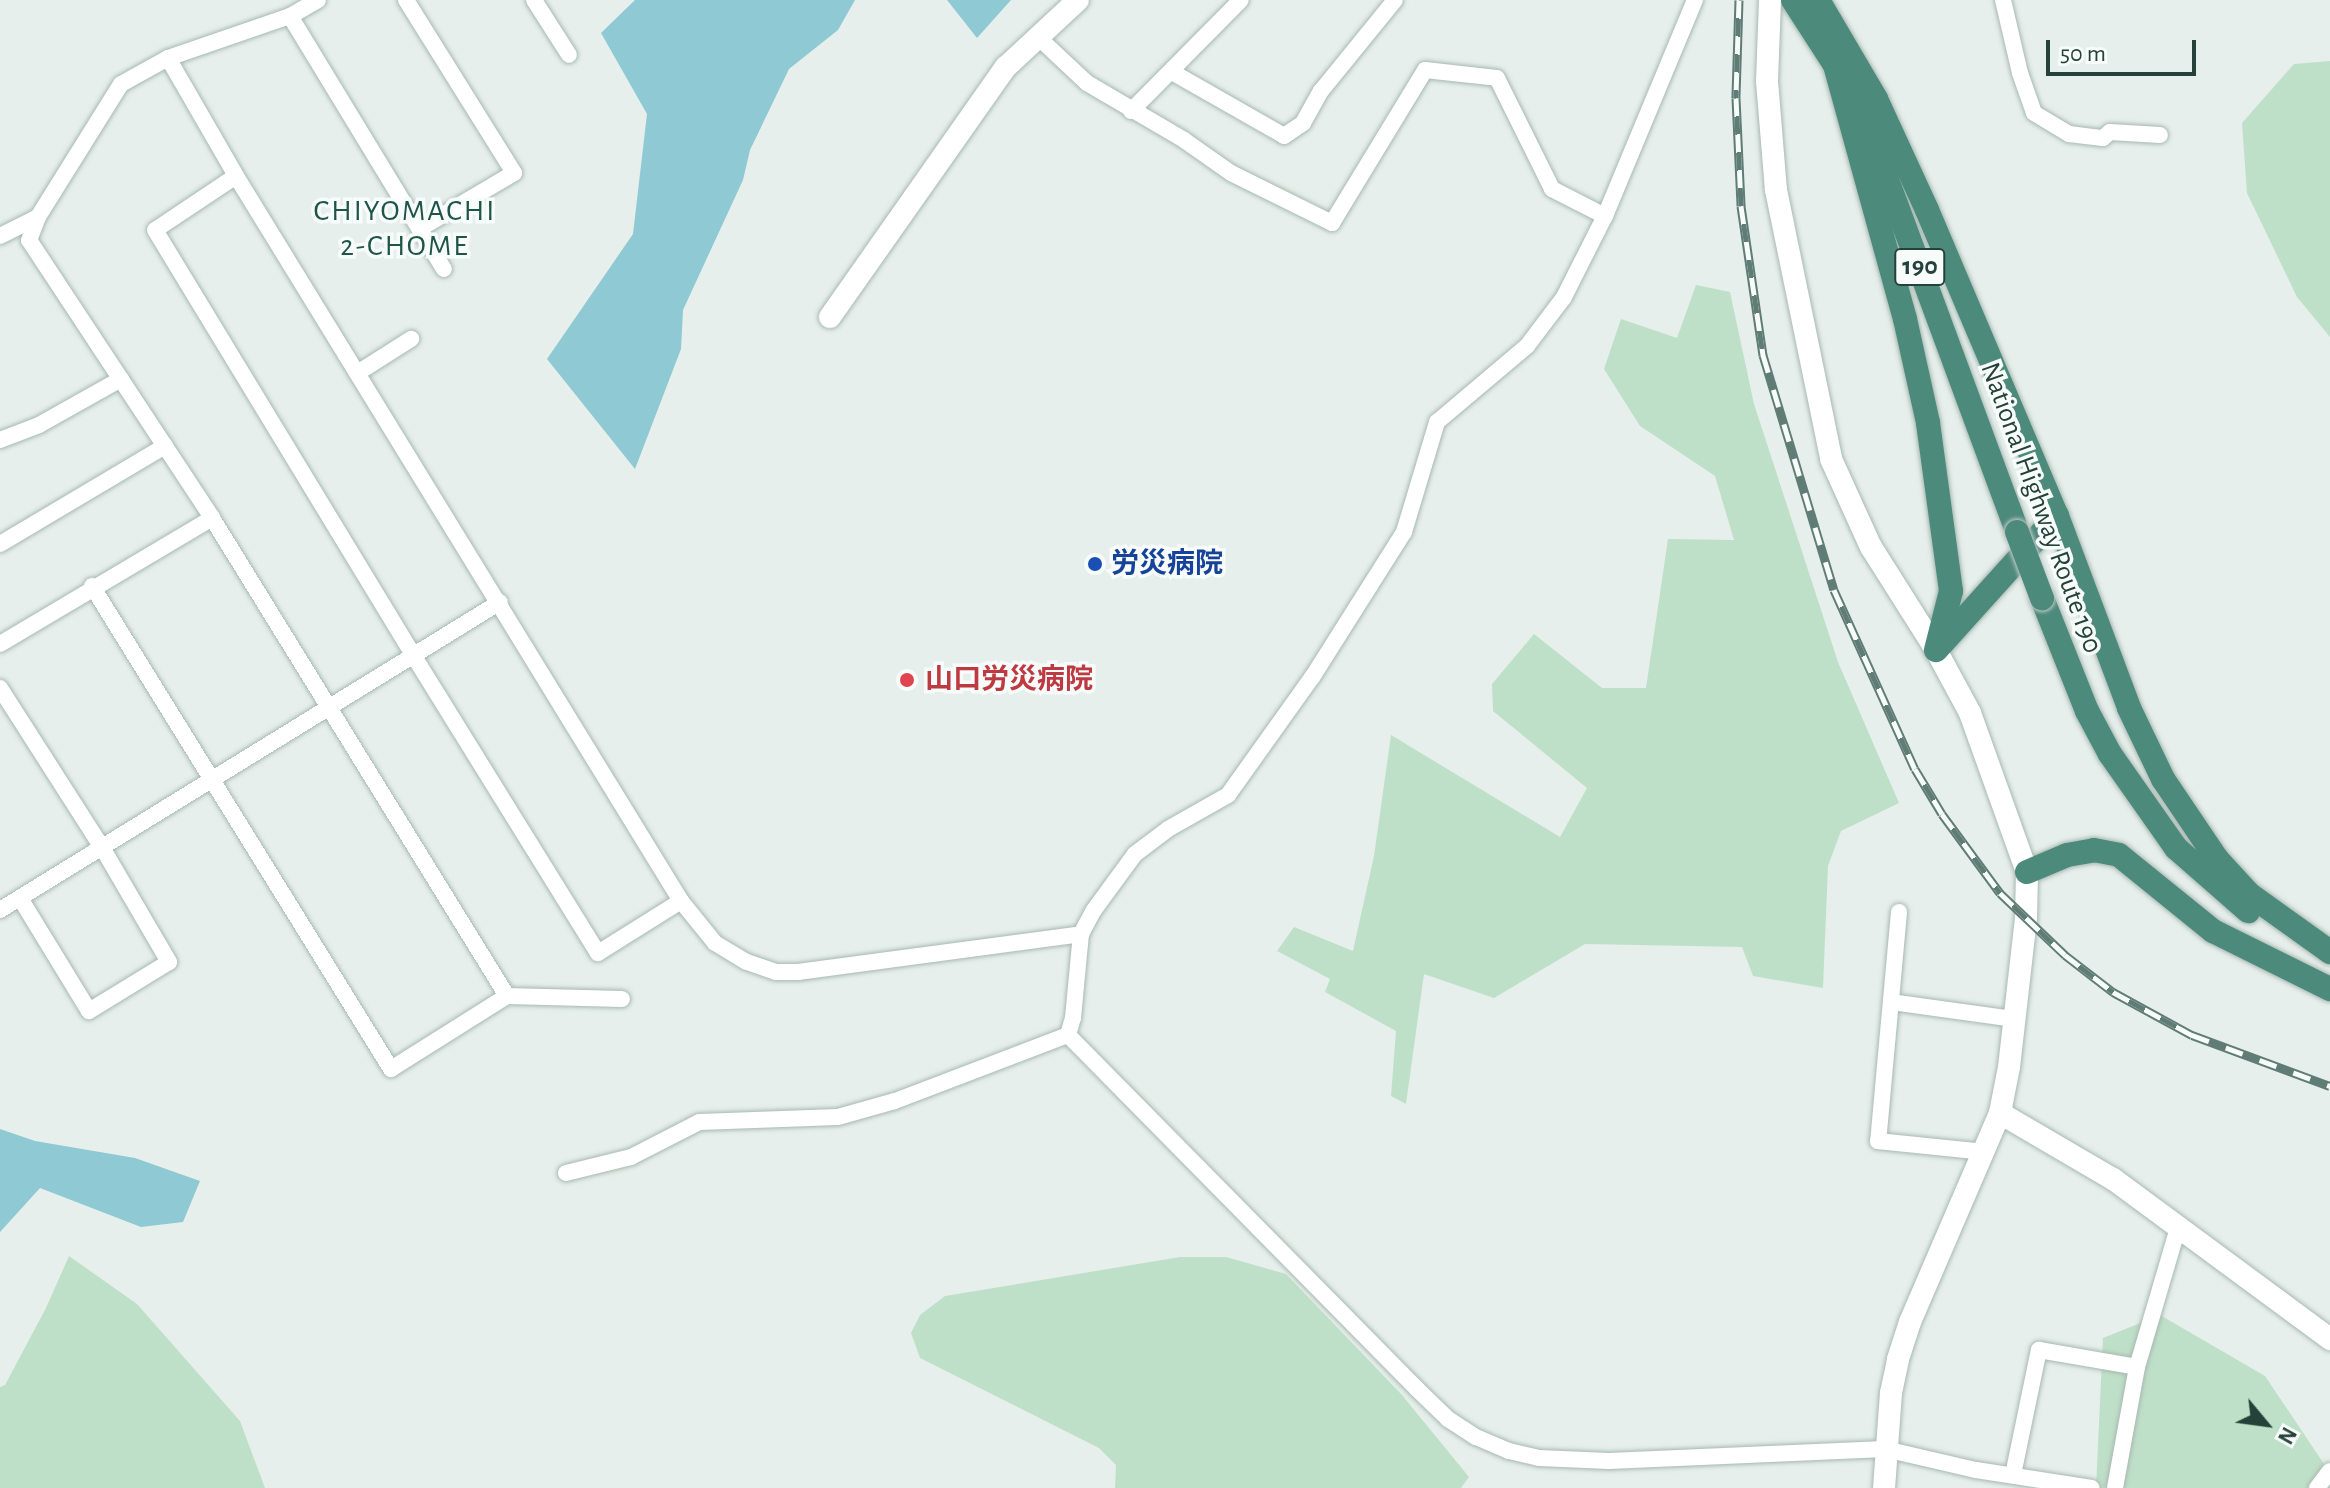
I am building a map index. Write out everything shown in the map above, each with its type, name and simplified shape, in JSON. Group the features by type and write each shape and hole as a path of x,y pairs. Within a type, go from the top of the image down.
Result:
{"highway":[{"path":"1804,4 1876,99 2057,516 2129,708 2163,779 2217,859 2249,894 2330,952"},
{"name":"National Highway Route 190","path":"1804,4 1872,139 2042,598 2087,711 2110,754 2176,848 2282,938 2330,966"},
{"path":"1835,65 1905,319 1928,423 1951,591 1936,650"},
{"path":"1936,650 2057,516"},
{"path":"2027,872 2067,855 2094,850 2119,855 2213,931 2330,989"}],"street":[{"path":"318,0 290,16 168,58 121,84 38,217 29,240 212,518 507,996"},
{"path":"406,0 514,173 421,228"},
{"path":"534,0 569,55"},
{"path":"830,317 1006,67 1078,0"},
{"path":"1131,111 1241,0"},
{"path":"1172,72 1284,136 1303,123 1321,91 1395,0"},
{"path":"1068,1035 1073,1018 1081,934 1094,910 1135,854 1168,829 1228,795 1313,676 1404,532 1437,422 1499,373 1536,336 1564,297 1605,216 1695,0"},
{"path":"1770,0 1767,81 1776,190 1831,459 1871,547 1936,650 1976,728 2027,872 2026,918 2000,1113 1910,1322 1891,1393 1884,1488"},
{"path":"2003,0 2020,73 2034,113 2069,134 2103,138 2110,132 2160,135"},
{"path":"290,16 444,269"},
{"path":"1039,38 1087,83 1131,111 1184,140 1231,173 1332,223 1425,70 1497,78 1552,189 1605,216"},
{"path":"168,58 236,176 681,901 715,943 732,956 776,972 1081,934"},
{"path":"236,176 155,230 415,658 598,953 681,901"},
{"path":"0,236 38,217"},
{"path":"359,372 411,339"},
{"path":"0,440 39,425 121,379"},
{"path":"0,544 165,446"},
{"path":"0,644 92,586 212,518"},
{"path":"92,586 215,780 391,1069 507,996 622,999"},
{"path":"0,910 415,658 500,602"},
{"path":"0,688 103,849 169,962 89,1011 20,898"},
{"path":"1899,912 1878,1141 1984,1152"},
{"path":"1891,1002 2014,1019"},
{"path":"566,1173 631,1157 699,1122 838,1117 895,1101 1068,1035"},
{"path":"1068,1035 1416,1388 1448,1419 1476,1437 1509,1451 1539,1458 1609,1461 1885,1449 1976,1470 2092,1488"},
{"path":"2000,1113 2113,1179 2330,1339"},
{"path":"2115,1488 2137,1367 2178,1228"},
{"path":"2013,1475 2039,1350 2137,1367"},
{"path":"1975,1488 1976,1470"},
{"path":"2317,1488 2330,1471"}],"green space":[{"path":"2330,61 2330,337 2297,297 2247,193 2242,123 2294,64"},
{"path":"1696,285 1730,292 1754,404 1838,662 1899,803 1841,831 1828,866 1823,988 1753,976 1742,947 1585,944 1494,998 1424,974 1406,1104 1391,1096 1396,1031 1325,992 1330,979 1277,951 1294,927 1353,951 1374,856 1391,735 1560,837 1587,788 1493,711 1492,684 1534,634 1602,688 1646,688 1668,539 1734,540 1715,476 1640,426 1604,369 1621,319 1677,338"},
{"path":"69,1256 137,1304 240,1421 265,1488 0,1488 0,1387 5,1385 46,1308"},
{"path":"1180,1257 1226,1257 1286,1274 1402,1395 1469,1477 1461,1488 1115,1488 1116,1465 1099,1448 920,1358 911,1333 920,1315 945,1296"},
{"path":"2160,1315 2265,1376 2330,1473 2330,1488 2096,1488 2103,1338"}],"water":[{"path":"635,0 855,0 838,30 789,69 750,150 743,180 683,310 681,349 635,469 547,359 633,234 647,114 601,33"},
{"path":"947,0 1011,0 977,38"},
{"path":"0,1129 35,1141 135,1158 200,1181 183,1222 141,1227 40,1188 0,1232"}],"railway":[{"path":"1739,0 1736,98 1741,206 1763,355 1834,590 1915,769 1942,814 2000,893 2065,955 2113,992 2192,1035 2330,1086"}],"place":[{"name":"労災病院","path":"1095,564"},
{"name":"山口労災病院","path":"907,680"}],"district":[{"name":"CHIYOMACHI 2-CHOME","path":"405,228"}]}
